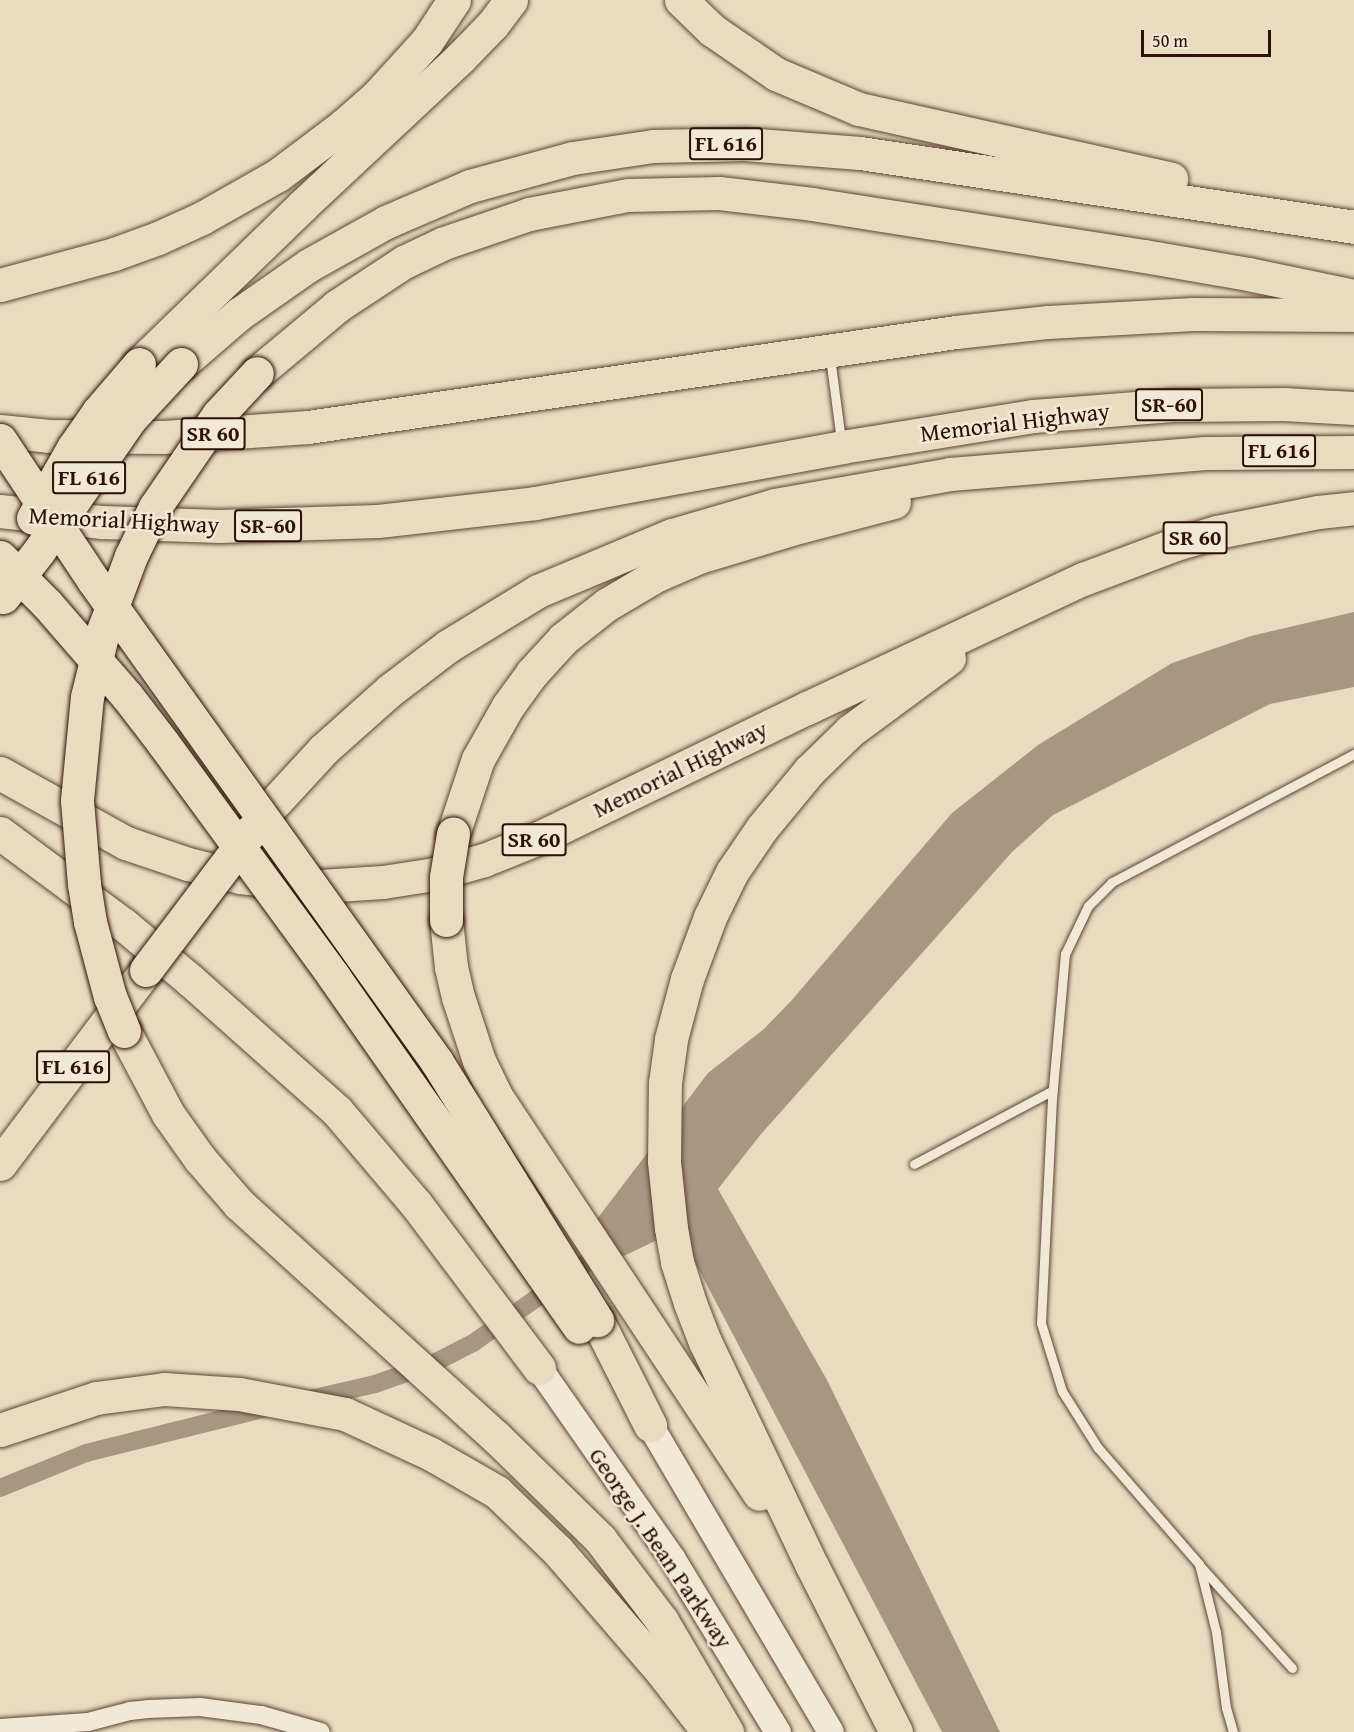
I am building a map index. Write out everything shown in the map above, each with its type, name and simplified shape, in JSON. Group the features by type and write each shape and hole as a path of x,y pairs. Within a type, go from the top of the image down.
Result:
{"highway":[{"path":"0,285 81,264 158,238 202,219 268,181 336,132 376,97 427,41 454,0"},
{"path":"461,57 475,39 495,0"},
{"path":"2,601 23,539 51,484 98,412 139,364 303,205 461,57 499,18 511,0"},
{"path":"681,0 712,30 777,74 859,109 1272,202 1339,224"},
{"name":"FL 616","path":"2,601 129,419 181,364 238,314 309,266 386,222 470,186 573,158 653,146 745,144 860,153 1339,224"},
{"path":"727,1732 662,1621 600,1539 496,1437 239,1204 200,1159 162,1104 124,1031 110,997 90,922 77,800 87,697 104,628 131,556 155,507 218,415 257,373 337,306 404,262 444,243 519,217 628,195 719,193 812,204 1144,256 1354,296"},
{"name":"SR 60","path":"0,431 49,436 164,437 308,427 425,412 829,350 1025,324 1139,315 1354,315"},
{"name":"Memorial Highway","path":"0,511 102,522 219,526 378,521 535,503 984,423 1092,410 1229,404 1354,408"},
{"path":"0,440 93,580 437,1062 589,1325 650,1425"},
{"name":"FL 616","path":"0,1164 265,813 324,749 389,691 448,646 538,591 622,554 724,518 823,494 950,474 1073,463 1205,453 1354,452"},
{"path":"840,1622 640,1312 496,1096 479,1061 458,997 451,967 446,920 446,877 453,834 478,759 508,706 532,673 563,639 598,610 630,589 699,557 802,526 1021,472 1073,463"},
{"name":"Memorial Highway","path":"0,774 126,843 188,864 240,878 320,886 383,882 434,874 484,860 541,837 1043,597 1130,560 1207,535 1260,522 1354,508"},
{"path":"0,558 54,612 127,696 589,1325"},
{"path":"896,1732 840,1622 705,1342 677,1262 667,1194 663,1126 671,1039 687,979 710,917 732,872 762,828 809,771 850,731 895,696 992,628 1043,597"},
{"path":"0,833 124,925 337,1111 416,1204 539,1368"},
{"path":"0,1430 96,1398 164,1389 239,1394 345,1414 432,1454 497,1492 558,1551 662,1672 708,1732"}],"street":[{"name":"George J. Bean Parkway","path":"539,1368 672,1558 778,1732"},
{"name":"George J. Bean Parkway","path":"650,1425 831,1732"},
{"path":"0,1728 82,1727 130,1711 200,1707 261,1715 321,1732"}],"lane":[{"path":"829,350 842,447"},
{"path":"1292,1668 1098,1448 1062,1391 1041,1323 1053,1090 1065,954 1088,906 1112,882 1354,754"},
{"path":"914,1164 1053,1090"},
{"path":"1198,1564 1214,1622 1226,1708 1233,1732"}],"shaded area":[{"path":"1354,612 1354,687 1270,704 1053,815 1012,852 761,1134 718,1189 827,1380 1000,1732 942,1732 678,1230 605,1265 594,1223 708,1073 764,1029 791,1001 952,813 1038,745 1172,663 1251,636"}],"waterway":[{"path":"310,1399 375,1384 432,1364 473,1343 605,1250"},
{"path":"0,1488 86,1453 271,1407"}]}
